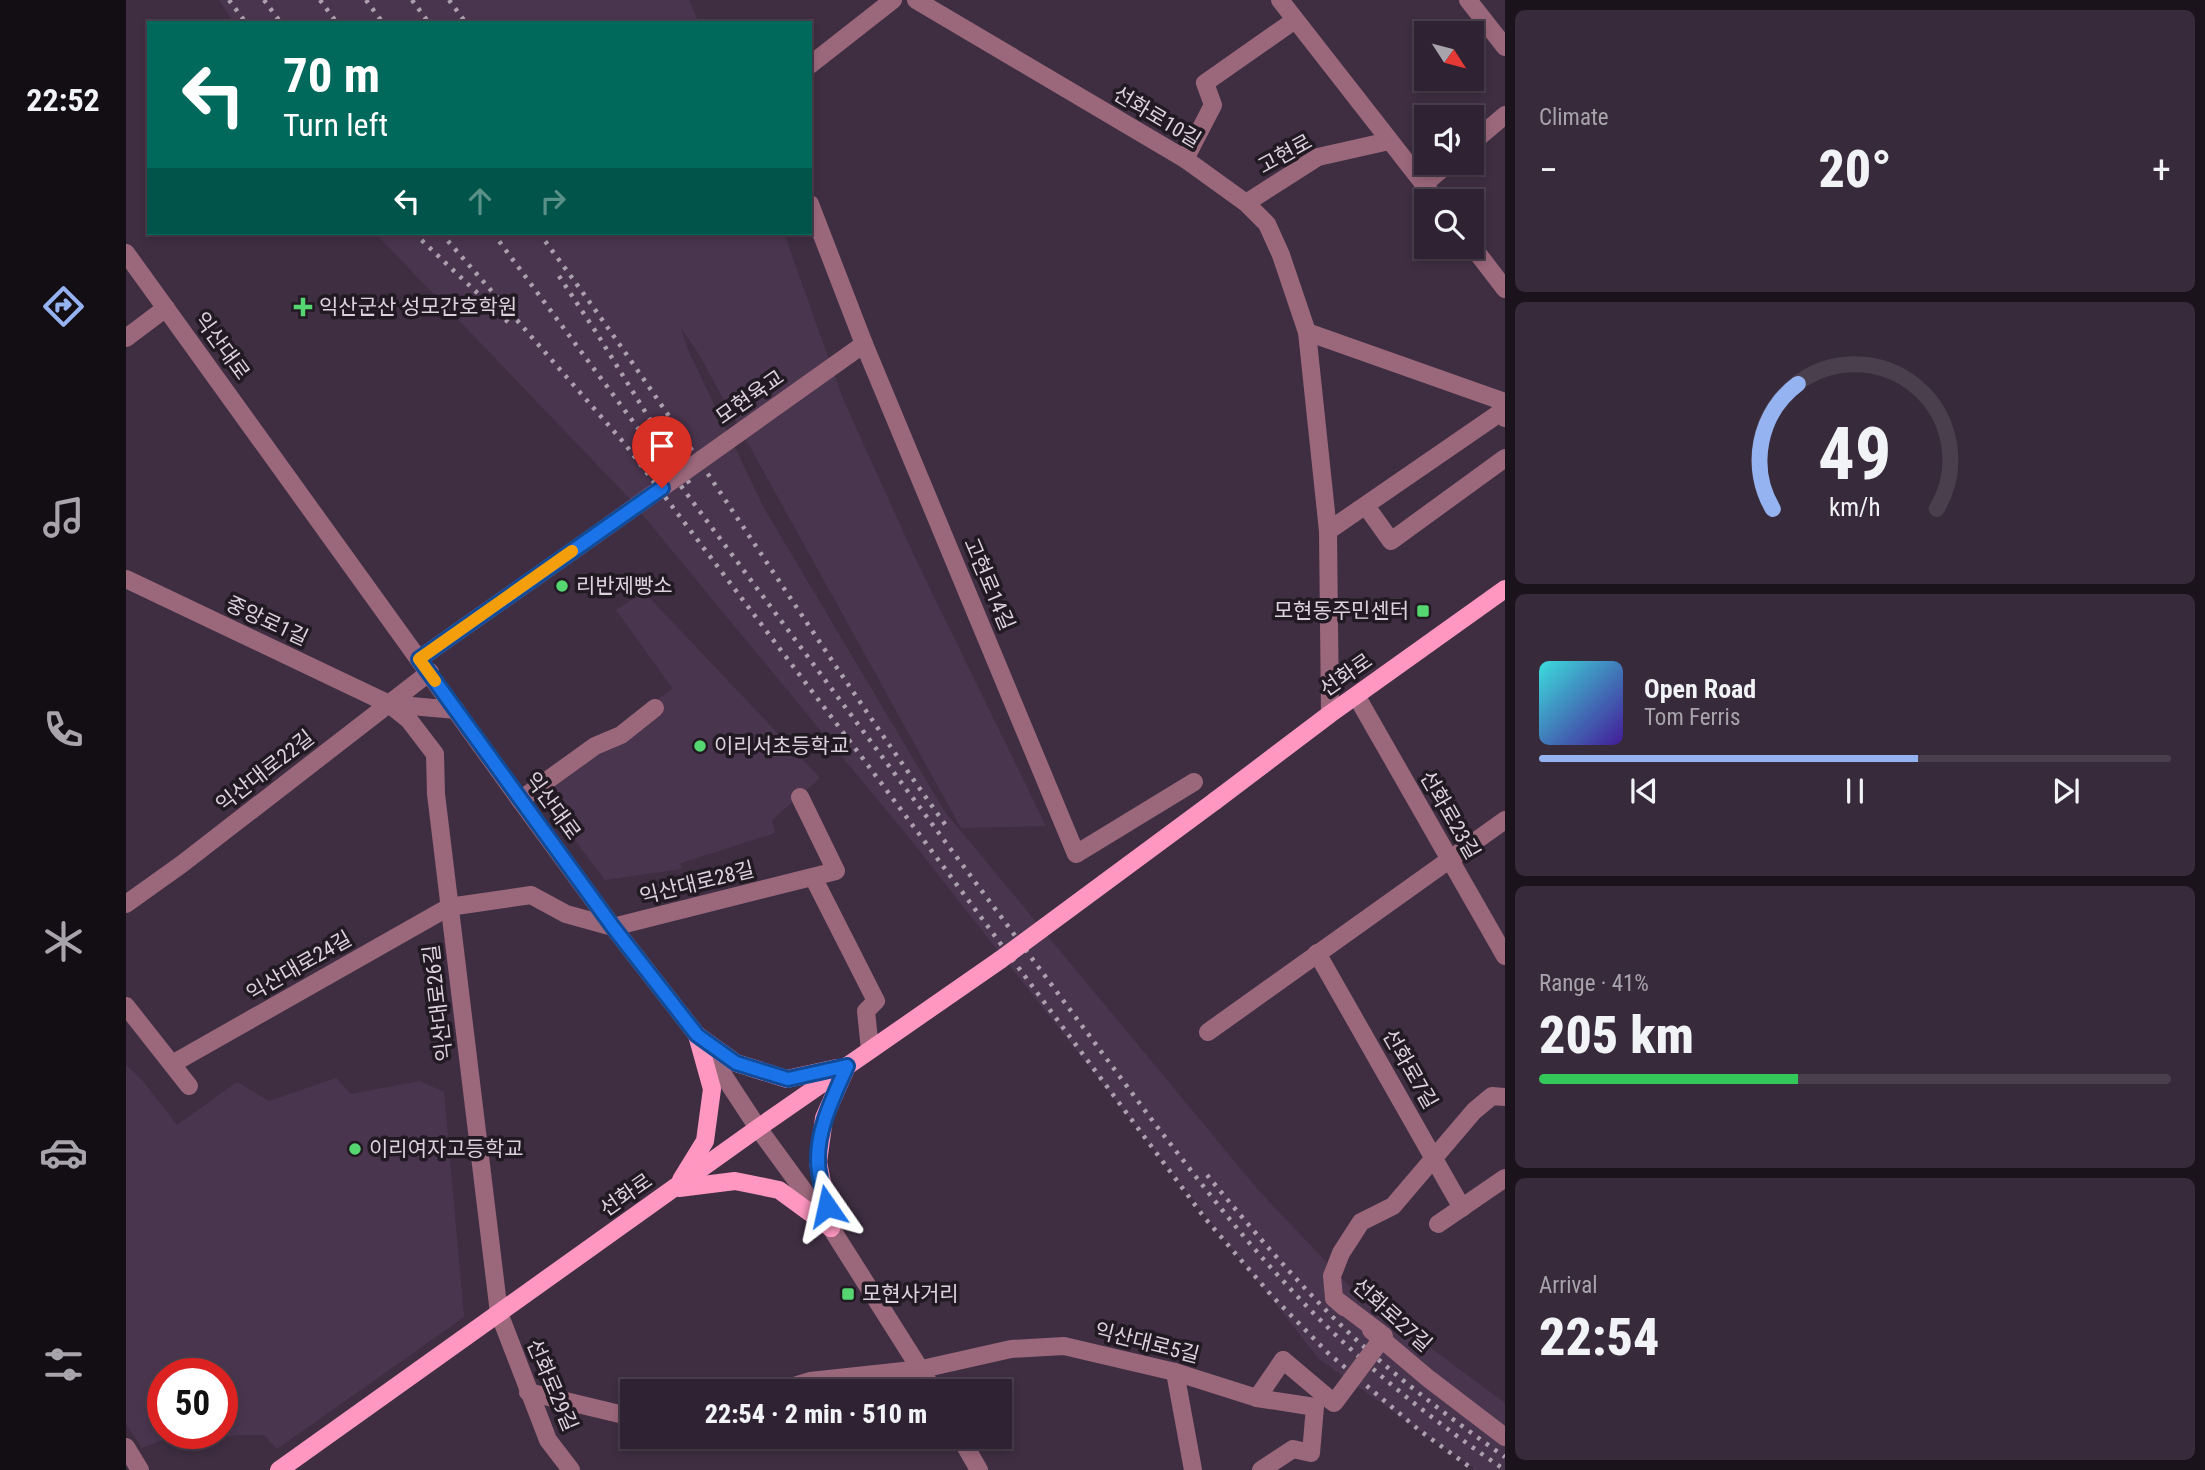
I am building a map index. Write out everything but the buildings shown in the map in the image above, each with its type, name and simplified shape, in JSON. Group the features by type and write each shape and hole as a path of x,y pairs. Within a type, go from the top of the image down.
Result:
{"main road":[{"name":"선화로","path":"279,1470 758,1128 1000,960 1330,714 1505,589"},
{"path":"697,1035 736,1063 788,1079 847,1066"},
{"path":"675,1188 705,1141 712,1089 697,1035"},
{"path":"831,1228 818,1162 824,1118 847,1066"},
{"path":"675,1188 735,1181 779,1190 831,1228"}],"street":[{"path":"812,63 893,0"},
{"name":"선화로10길","path":"916,0 1185,159 1245,203 1267,225 1281,256 1307,332 1328,531 1330,714"},
{"path":"1280,0 1428,189"},
{"path":"1468,0 1505,47"},
{"path":"1185,159 1213,105 1205,83 1295,20"},
{"path":"1484,133 1505,115"},
{"name":"고현로","path":"1245,203 1318,157 1389,141"},
{"path":"1424,184 1435,175"},
{"name":"고현로14길","path":"812,209 864,344 1076,854 1194,782"},
{"name":"익산대로","path":"126,253 520,800 613,927 697,1035 758,1128 831,1228 927,1379"},
{"path":"1482,259 1505,289"},
{"path":"126,338 166,308"},
{"path":"1307,332 1505,402"},
{"name":"모현육교","path":"424,666 594,536 864,344"},
{"path":"1328,531 1501,412 1505,418"},
{"path":"1366,506 1391,541 1505,458"},
{"name":"중앙로1길","path":"126,579 389,704"},
{"name":"익산대로22길","path":"126,904 389,704 424,666"},
{"name":"선화로23길","path":"1357,697 1505,956"},
{"path":"389,704 456,710"},
{"name":"익산대로26길","path":"389,704 409,720 435,754 436,794 499,1313"},
{"path":"520,800 595,746 621,735 655,708"},
{"name":"익산대로28길","path":"449,907 531,895 566,914 613,927 836,871 800,797"},
{"path":"1208,1031 1505,820"},
{"path":"813,877 876,1002 866,1012 870,1050"},
{"name":"익산대로24길","path":"172,1064 449,907"},
{"name":"선화로7길","path":"1317,953 1462,1208"},
{"path":"126,1006 189,1086"},
{"name":"선화로27길","path":"1505,1097 1492,1096 1474,1111 1393,1206 1362,1222 1341,1253 1332,1276 1334,1298 1429,1379 1505,1437"},
{"path":"1438,1224 1505,1178"},
{"path":"1257,1398 1283,1360 1334,1403 1384,1336 1334,1298"},
{"name":"선화로29길","path":"499,1313 548,1440 571,1470"},
{"name":"익산대로5길","path":"829,1379 922,1369 1011,1349 1064,1346 1175,1372 1257,1398 1315,1407 1311,1453 1293,1448 1261,1470"},
{"path":"1175,1372 1193,1470"},
{"path":"528,1392 620,1414"},
{"path":"548,1440 554,1470"},
{"path":"126,1447 140,1470"},
{"path":"967,1449 979,1470"}],"shaded area":[{"path":"219,0 689,0 698,21 233,21"},
{"path":"377,235 785,235 843,399 917,562 1046,826 961,828 698,353 681,328 688,350 765,510 945,812 1259,1191 1354,1291 1505,1403 1505,1470 1476,1470 1319,1359 910,839 628,497"},
{"name":"이리서초등학교","path":"644,592 820,778 772,820 775,833 681,863 681,869 605,880 538,791 663,713 659,698 673,689 616,610"},
{"path":"126,1065 142,1080 177,1125 237,1082 269,1101 336,1078 351,1094 420,1081 444,1092 464,1317 277,1449 264,1435 238,1435 238,1358 147,1358 147,1446 142,1448 126,1424"}],"railway":[{"path":"229,0 245,21"},
{"path":"264,0 280,21"},
{"path":"320,0 336,21"},
{"path":"366,0 382,21"},
{"path":"412,0 428,21"},
{"path":"449,0 465,21"},
{"path":"416,235 508,322"},
{"path":"443,235 625,444 1204,1217 1272,1296 1328,1353 1419,1430 1474,1470"},
{"path":"494,235 1155,1124 1235,1226 1311,1310 1363,1360 1446,1428 1505,1470"},
{"path":"540,235 644,379 844,679 947,827"},
{"path":"559,276 691,486"},
{"path":"1207,1175 1257,1235 1346,1330 1423,1396 1505,1457"}],"slow traffic":[{"path":"435,681 419,659 572,551"}],"place":[{"name":"익산군산 성모간호학원","path":"303,307"},
{"name":"리반제빵소","path":"562,586"},
{"name":"모현동주민센터","path":"1423,611"},
{"name":"이리서초등학교","path":"700,746"},
{"name":"이리여자고등학교","path":"355,1149"},
{"name":"모현사거리","path":"848,1294"}],"route":[{"path":"662,488 419,659 613,927 697,1035 736,1063 788,1079 847,1066 824,1118 818,1162 827,1206"}]}
